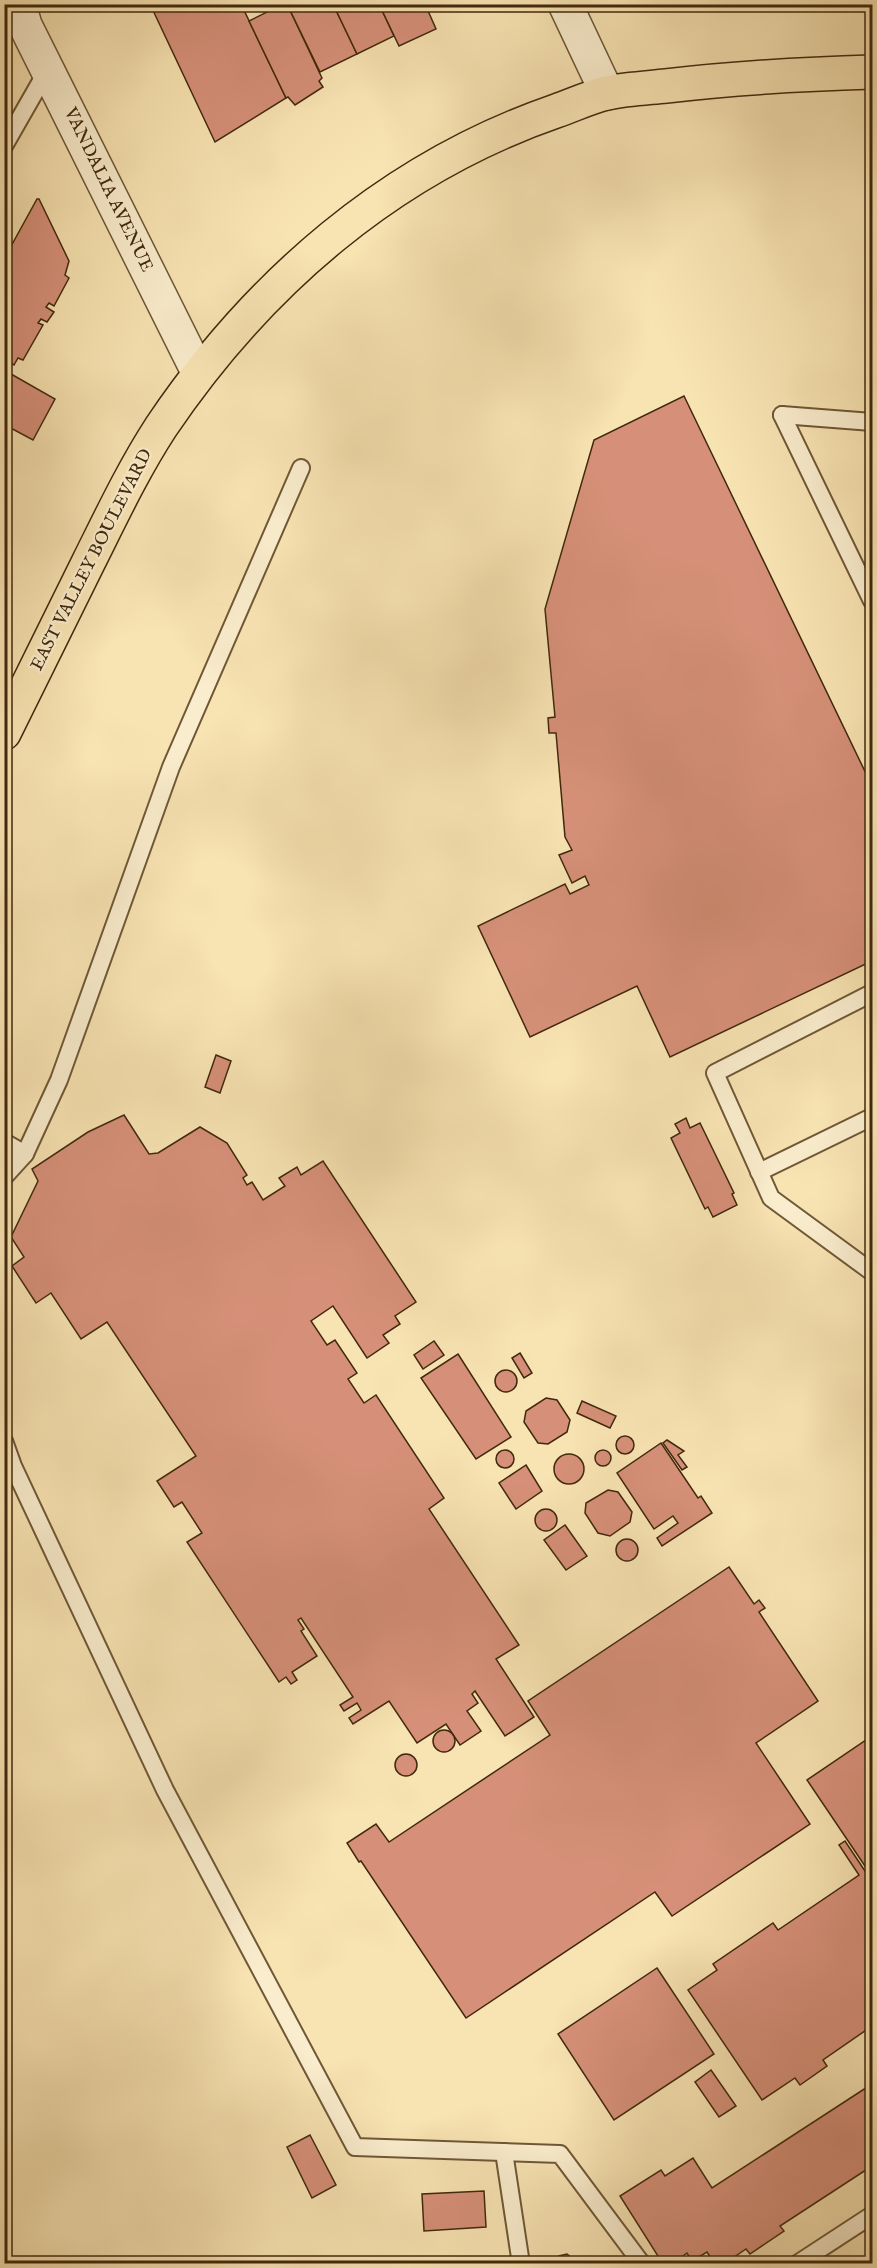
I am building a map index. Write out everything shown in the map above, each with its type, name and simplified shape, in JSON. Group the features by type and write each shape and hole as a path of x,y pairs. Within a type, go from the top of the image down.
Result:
{"main road":[{"name":"EAST VALLEY BOULEVARD","path":"4,733 126,487 160,429 199,374 279,283 328,241 390,194 439,163 509,127 607,93 717,80 863,69"}],"street":[{"name":"VANDALIA AVENUE","path":"19,4 25,25 199,374"},
{"path":"565,4 607,93"}],"lane":[{"path":"4,146 48,69"},
{"path":"873,422 782,415 873,601"},
{"path":"4,1177 25,1154 59,1080 171,767 302,468"},
{"path":"873,993 715,1073 771,1198 873,1272"},
{"path":"759,1172 873,1117"},
{"path":"4,1142 25,1154"},
{"path":"4,1441 13,1466 165,1790 355,2146 560,2154 642,2264"},
{"path":"504,2152 521,2264"},
{"path":"797,2264 873,2215"}],"building":[{"path":"150,4 241,4 286,98 215,142"},
{"path":"287,4 322,78 319,81 323,87 295,105 288,97 286,98 249,21"},
{"path":"287,4 333,4 357,54 320,72"},
{"path":"333,4 379,4 394,36 357,54"},
{"path":"379,4 425,4 436,29 399,46"},
{"path":"37,199 69,261 65,275 69,278 54,306 49,303 46,307 54,312 47,322 41,319 38,323 43,325 23,360 18,358 14,365 4,359 4,246 10,248"},
{"path":"11,374 55,399 33,440 7,426 4,430 4,380 7,381"},
{"path":"684,396 872,786 872,961 670,1057 637,986 530,1037 478,926 565,884 570,894 589,885 585,876 572,883 559,855 572,850 565,837 556,733 549,733 548,718 555,717 545,609 594,440"},
{"path":"216,1055 231,1061 220,1093 205,1087"},
{"path":"124,1115 149,1154 158,1153 200,1127 227,1143 247,1175 243,1178 247,1185 252,1182 263,1200 285,1186 279,1178 297,1167 301,1175 323,1161 416,1302 395,1316 400,1324 383,1335 389,1343 367,1358 333,1306 311,1321 327,1345 335,1340 357,1373 348,1379 364,1403 376,1395 444,1498 429,1509 519,1645 496,1659 534,1717 505,1736 475,1691 472,1694 478,1703 467,1711 481,1731 460,1745 446,1724 417,1743 389,1701 353,1724 349,1718 361,1710 357,1703 344,1711 340,1705 353,1697 301,1618 298,1620 304,1629 301,1631 317,1656 292,1672 297,1680 291,1684 286,1677 279,1682 187,1542 202,1533 182,1502 174,1507 157,1481 196,1456 107,1322 81,1339 51,1293 36,1303 12,1266 24,1257 11,1237 38,1181 32,1169 88,1132"},
{"path":"686,1118 690,1128 700,1123 734,1193 732,1194 737,1205 713,1217 708,1207 705,1209 671,1138 680,1133 675,1124"},
{"path":"434,1341 444,1355 423,1369 414,1355"},
{"path":"520,1353 532,1373 524,1378 512,1358"},
{"path":"458,1354 511,1437 476,1459 421,1378"},
{"path":"506,1370 516,1377 517,1381 510,1391 506,1392 496,1385 495,1381 502,1371"},
{"path":"546,1398 557,1400 570,1420 567,1432 548,1444 538,1443 524,1422 526,1411"},
{"path":"582,1401 616,1416 610,1428 577,1413"},
{"path":"625,1436 631,1439 634,1445 631,1451 625,1454 619,1451 616,1445 619,1439"},
{"path":"667,1440 684,1451 678,1455 687,1467 682,1470 663,1443"},
{"path":"661,1443 698,1498 701,1496 712,1513 662,1546 657,1538 678,1523 673,1516 654,1529 617,1473"},
{"path":"505,1450 513,1455 514,1459 509,1467 505,1468 497,1463 496,1459 501,1451"},
{"path":"600,1450 606,1450 611,1458 609,1464 600,1466 595,1461 595,1455"},
{"path":"569,1454 580,1458 584,1469 580,1480 569,1484 558,1480 554,1469 558,1458"},
{"path":"526,1465 542,1491 516,1509 499,1483"},
{"path":"608,1490 618,1492 632,1512 630,1522 610,1536 598,1533 585,1513 586,1503"},
{"path":"546,1509 554,1512 557,1520 554,1528 546,1531 538,1528 535,1520 538,1512"},
{"path":"565,1525 587,1556 566,1570 544,1540"},
{"path":"627,1539 635,1542 638,1550 635,1558 627,1561 619,1558 616,1550 619,1542"},
{"path":"729,1567 754,1604 759,1600 765,1608 759,1612 818,1701 756,1743 810,1824 672,1916 655,1892 466,2018 347,1843 376,1824 389,1842 550,1735 528,1701"},
{"path":"444,1730 452,1733 455,1741 452,1749 444,1752 436,1749 433,1741 436,1733"},
{"path":"872,1736 872,2026 823,2060 827,2066 800,2085 795,2078 762,2100 688,1990 717,1970 713,1964 773,1923 778,1930 859,1875 839,1845 845,1841 865,1871 867,1869 807,1780"},
{"path":"406,1754 414,1757 417,1765 414,1773 406,1776 398,1773 395,1765 398,1757"},
{"path":"657,1968 714,2054 614,2120 558,2034"},
{"path":"711,2070 736,2106 719,2117 695,2082"},
{"path":"872,2084 872,2166 780,2226 784,2231 750,2254 746,2249 724,2264 715,2264 707,2252 692,2261 687,2253 672,2264 663,2264 620,2196 661,2170 665,2176 693,2158 712,2188"},
{"path":"310,2135 336,2185 312,2198 287,2147"},
{"path":"484,2191 486,2227 424,2231 422,2194"},
{"path":"567,2254 573,2259 574,2264 556,2264 559,2256"}]}
